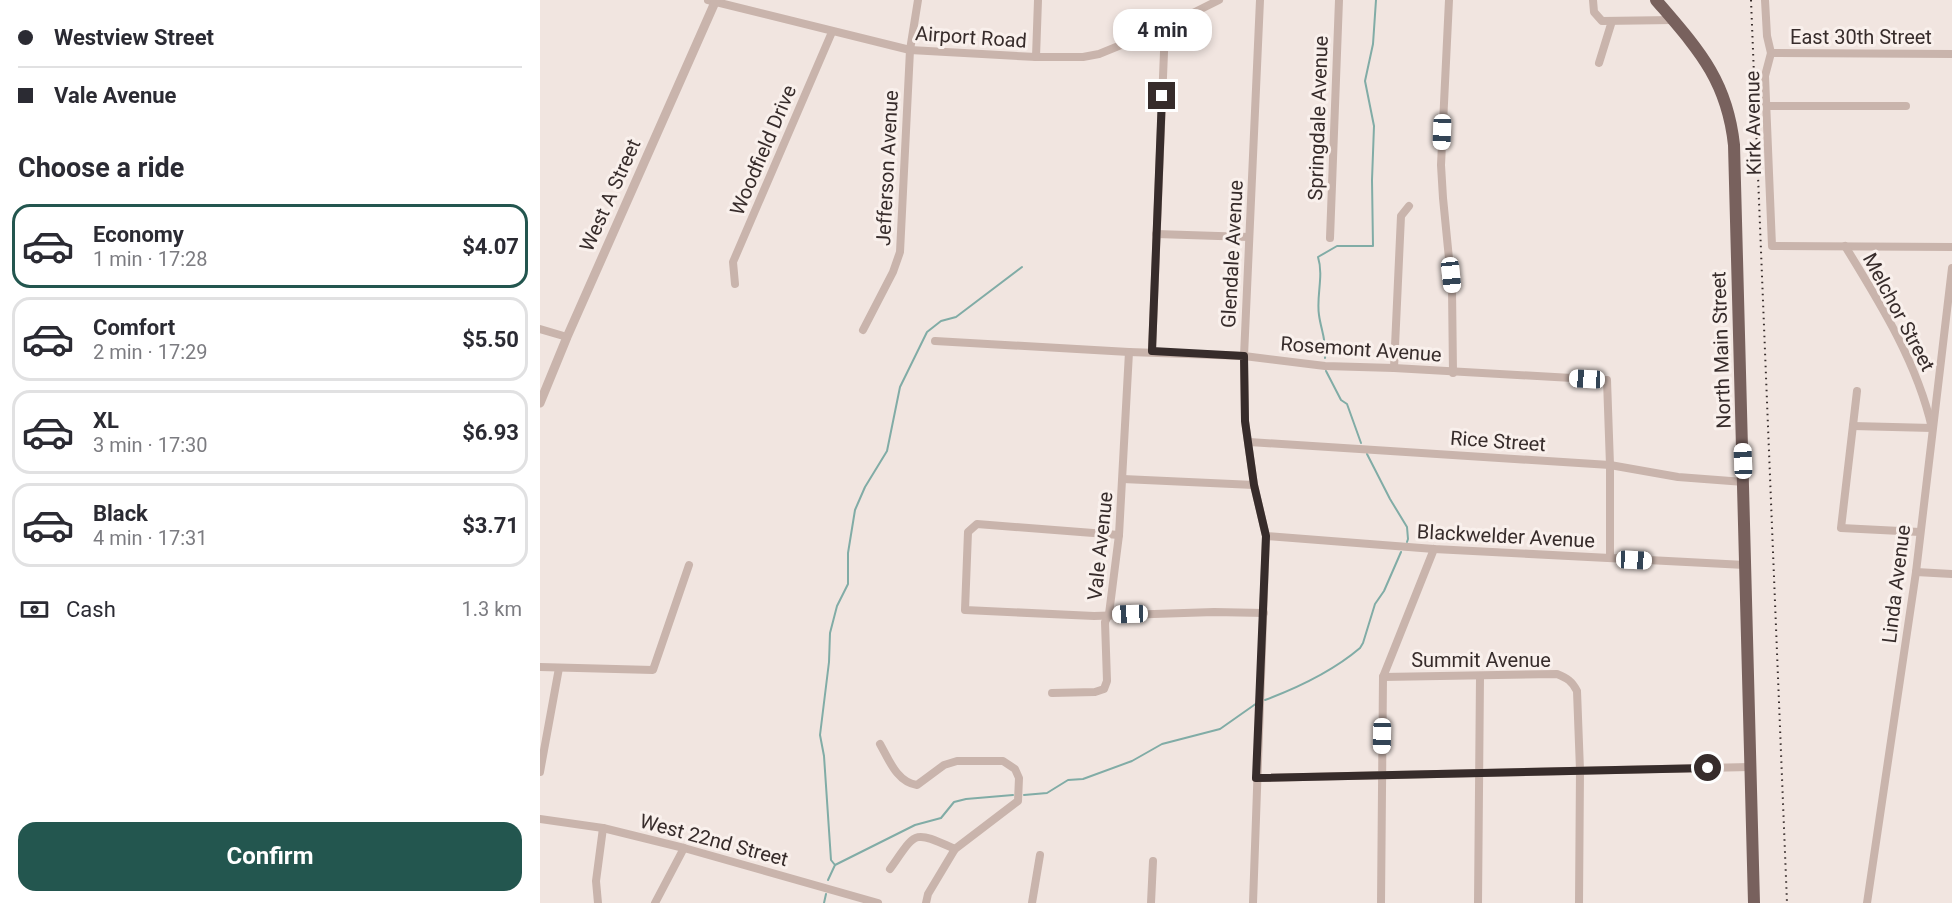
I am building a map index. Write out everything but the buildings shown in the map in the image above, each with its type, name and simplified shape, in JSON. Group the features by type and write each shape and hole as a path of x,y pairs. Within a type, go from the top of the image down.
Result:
{"main road":[{"name":"North Main Street","path":"1656,0 1707,62 1718,82 1732,123 1744,482 1754,903"}],"street":[{"name":"Jefferson Avenue","path":"863,330 893,272 900,252 910,50 918,0"},
{"path":"1036,57 1038,0"},
{"name":"Airport Road","path":"713,1 910,50 1036,57 1083,57 1126,44 1219,0"},
{"name":"Glendale Avenue","path":"1253,903 1266,536 1254,485 1245,421 1244,356 1260,0"},
{"name":"Springdale Avenue","path":"1330,238 1339,0"},
{"path":"1449,0 1441,165 1452,289 1453,372"},
{"path":"1593,0 1594,12 1602,21 1673,20"},
{"name":"Kirk Avenue","path":"1765,0 1770,53 1765,76 1772,246 1845,246"},
{"name":"West A Street","path":"540,403 713,1"},
{"path":"1599,63 1612,21"},
{"path":"1152,351 1165,27"},
{"name":"Woodfield Drive","path":"735,284 733,262 832,32"},
{"name":"East 30th Street","path":"1770,53 1952,54"},
{"path":"1766,106 1906,106"},
{"path":"1394,368 1401,216 1409,206"},
{"path":"1156,234 1249,237"},
{"path":"1845,246 1952,247"},
{"name":"Melchor Street","path":"1845,246 1869,285 1909,361 1922,390 1932,428"},
{"name":"Linda Avenue","path":"1867,903 1917,572 1952,268"},
{"path":"540,329 567,337"},
{"name":"Rosemont Avenue","path":"935,341 1244,356 1324,366 1607,380 1610,558"},
{"name":"Vale Avenue","path":"1052,693 1095,692 1104,689 1107,681 1105,622 1109,614 1119,535 1129,352"},
{"path":"1857,391 1841,528 1920,532"},
{"path":"1853,426 1932,428"},
{"name":"Rice Street","path":"1249,442 1610,465 1678,477 1744,482"},
{"path":"1123,479 1254,485"},
{"path":"1119,535 977,524 968,532 966,610 1030,614 1264,613"},
{"name":"Blackwelder Avenue","path":"1266,536 1434,549 1745,565"},
{"path":"1381,903 1383,677 1434,549"},
{"path":"540,667 653,670 689,565"},
{"path":"1917,572 1952,574"},
{"path":"540,772 559,668"},
{"name":"Summit Avenue","path":"1383,677 1557,674 1568,678 1577,691 1580,770 1579,903"},
{"path":"1478,903 1480,676"},
{"path":"880,744 901,779 908,784 917,785 944,765 957,761 1003,761 1015,769 1019,778 1018,801 955,849 928,894 926,903"},
{"path":"1256,778 1750,767"},
{"name":"West 22nd Street","path":"540,819 603,828 684,848 878,903"},
{"path":"598,903 596,881 603,828"},
{"path":"890,868 909,842 917,836 925,836 955,849"},
{"path":"654,903 684,848"},
{"path":"1032,903 1040,855"},
{"path":"1151,903 1153,861"}],"waterway":[{"path":"1325,358 1325,341 1318,308 1320,271 1318,257 1337,246 1373,246 1374,126 1365,81 1373,44 1376,0"},
{"path":"835,865 831,860 824,756 820,735 829,662 830,633 837,606 848,584 848,553 855,510 865,487 887,451 900,387 927,332 941,321 956,317 1022,267"},
{"path":"1326,371 1341,400 1347,404 1361,443"},
{"path":"1367,454 1407,527 1407,542"},
{"path":"1265,700 1314,678 1360,648 1375,604 1384,591 1401,552"},
{"path":"1024,795 1047,793 1068,780 1083,779 1132,761 1162,744 1220,729 1257,703"},
{"path":"828,880 835,865 915,825 941,818 954,802 1013,795"},
{"path":"824,903 826,894"}],"railway":[{"path":"1751,0 1787,903"}],"route":[{"path":"1162,96 1152,351 1244,356 1245,421 1254,485 1266,536 1256,778 1708,768"}]}
